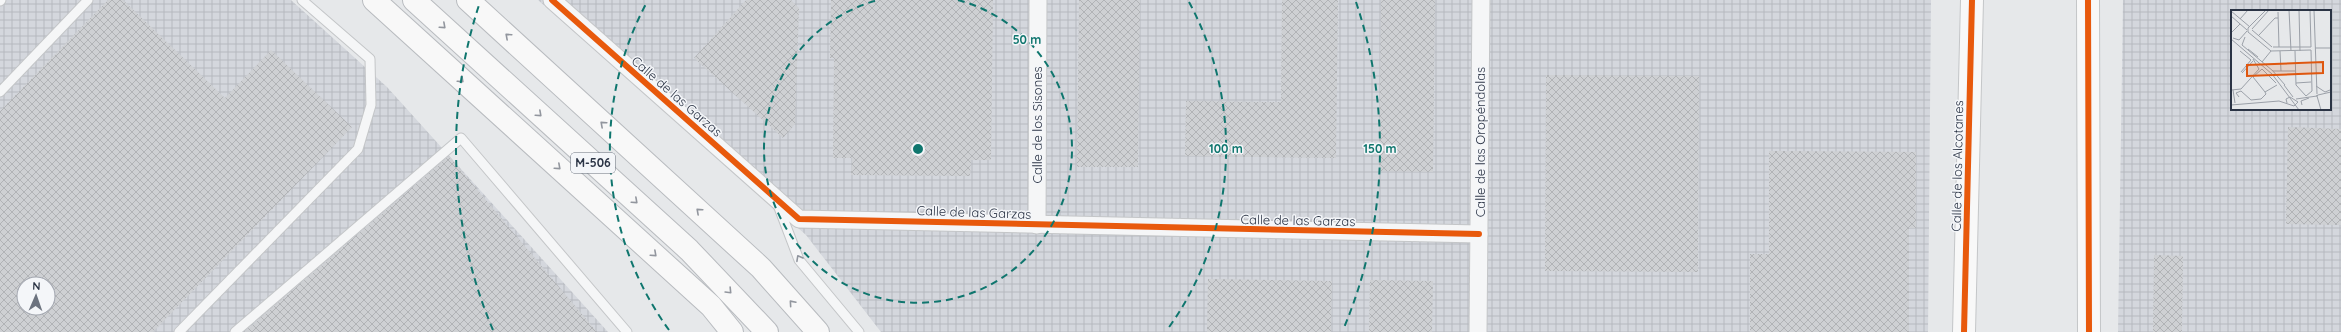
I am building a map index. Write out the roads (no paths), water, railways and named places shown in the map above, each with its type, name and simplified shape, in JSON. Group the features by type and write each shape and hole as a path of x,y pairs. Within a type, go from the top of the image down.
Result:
{"main road":[{"path":"374,0 711,306 732,332"},
{"name":"M-506","path":"414,0 689,250 767,332"},
{"name":"M-506","path":"468,0 761,268 818,332"},
{"name":"Calle de los Alcotanes","path":"1964,332 1972,0"},
{"path":"2088,0 2089,332"}],"street":[{"path":"369,0 432,54"},
{"name":"Calle de las Garzas","path":"552,0 799,218 1037,225 1479,234"},
{"name":"Calle de los Sisones","path":"1037,225 1038,0"},
{"name":"Calle de las Oropéndolas","path":"1478,332 1481,0"}],"lane":[{"path":"0,92 88,0"},
{"path":"180,332 358,149 370,105 370,58 302,0"},
{"path":"235,332 461,138 627,332"},
{"path":"774,196 799,260 859,332"}]}
